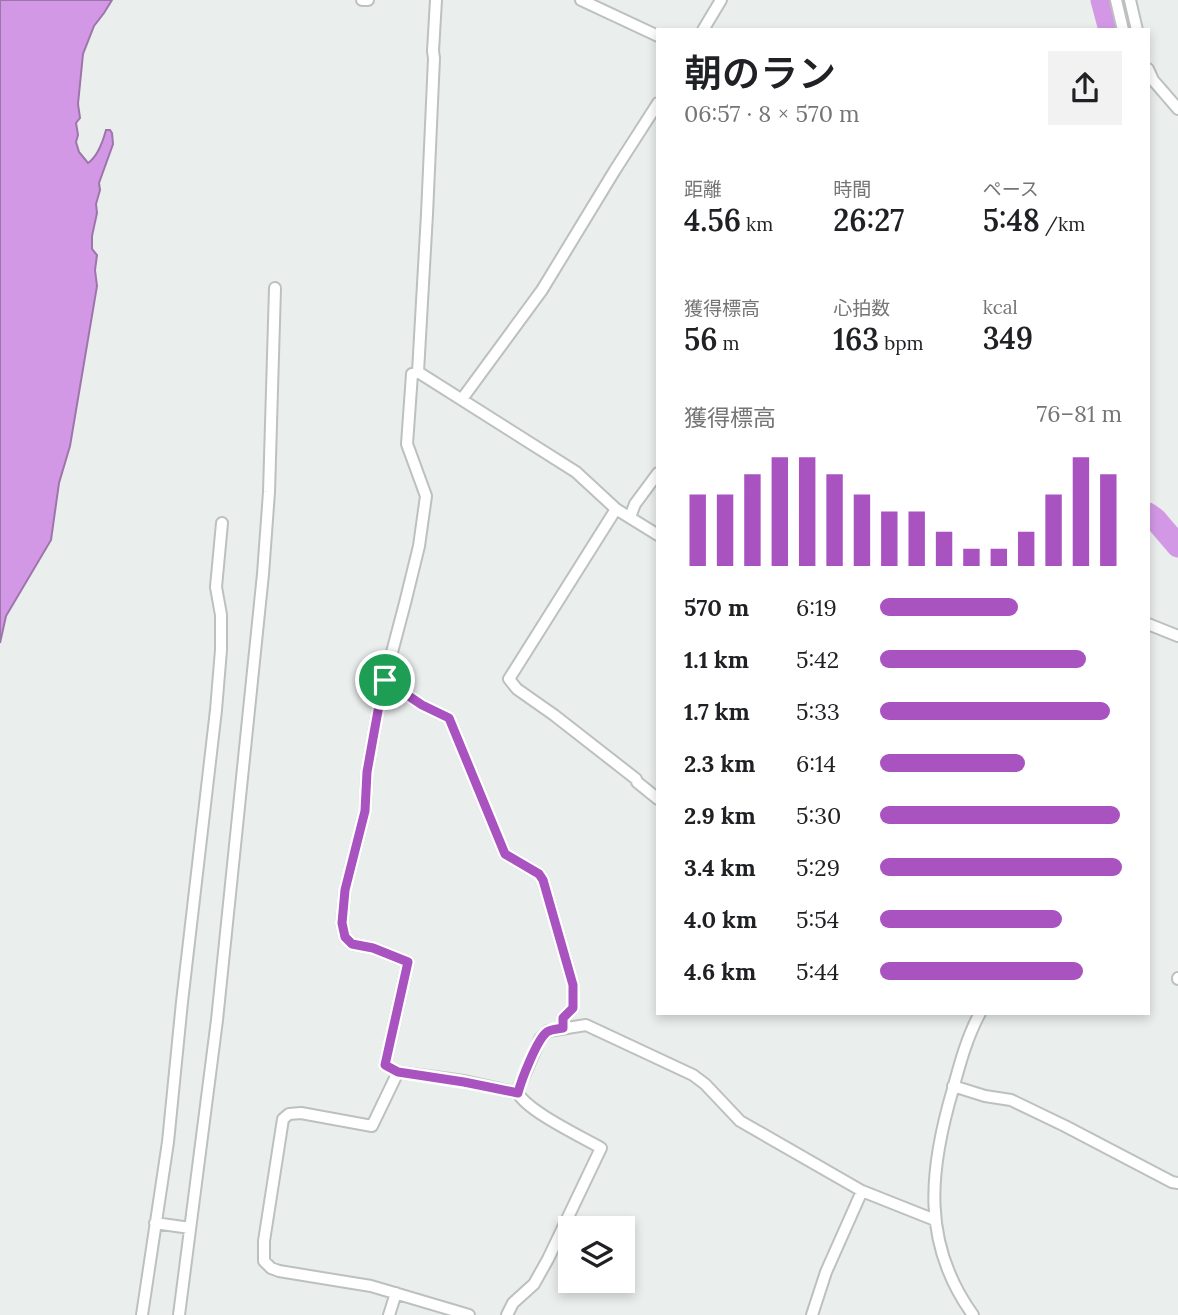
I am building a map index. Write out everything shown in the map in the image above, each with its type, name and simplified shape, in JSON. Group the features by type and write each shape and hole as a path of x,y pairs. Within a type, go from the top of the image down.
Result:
{"street":[{"path":"362,0 368,0"},
{"path":"418,372 436,0"},
{"path":"581,0 656,35"},
{"path":"704,28 721,0"},
{"path":"1116,0 1123,28"},
{"path":"1130,0 1137,28"},
{"path":"1150,73 1178,109"},
{"path":"462,400 542,290 614,170 656,111"},
{"path":"179,1315 217,1020 263,574 269,492 275,288"},
{"path":"418,372 576,472 616,509 656,534"},
{"path":"418,372 412,374 407,444 426,496 419,546 381,694 367,772 365,811 345,890 342,923 345,937 352,944 373,948 408,962 385,1065 398,1072 518,1093"},
{"path":"630,517 635,504 656,476"},
{"path":"616,509 509,679 516,689 554,715 656,797"},
{"path":"142,1315 168,1142 216,710 221,615 216,587 222,523"},
{"path":"1150,625 1178,636"},
{"path":"385,680 422,705 449,718 505,854 539,874 543,880 573,985 573,1008 563,1018 563,1028"},
{"path":"973,1315 950,1278 937,1234 933,1196 940,1140 953,1086 968,1038 979,1015"},
{"path":"507,1315 513,1303 534,1283 548,1259 601,1148 521,1100 518,1093 520,1085 540,1038 548,1031 586,1025 693,1075 740,1121 862,1191 935,1220"},
{"path":"398,1072 373,1126 301,1113 289,1114 283,1119 264,1241 264,1261 279,1271 371,1286 469,1315"},
{"path":"953,1086 985,1096 1011,1100 1178,1183"},
{"path":"812,1315 826,1272 862,1191"},
{"path":"155,1223 190,1228"},
{"path":"389,1315 396,1293"}],"shaded area":[{"path":"0,0 112,0 94,26 83,54 76,142 79,152 88,163 97,153 106,130 112,133 113,144 99,183 92,236 92,249 97,255 97,286 70,446 59,483 51,540 6,616 0,643"}],"waterway":[{"path":"1102,0 1109,28"},
{"path":"1150,515 1178,546"}],"route":[{"path":"385,680 422,705 449,718 505,854 539,874 543,880 573,985 573,1008 563,1018 563,1028 548,1031 540,1038 518,1093 398,1072 385,1065 408,962 373,948 352,944 345,937 342,923 345,890 365,811 367,772 385,680"}]}
